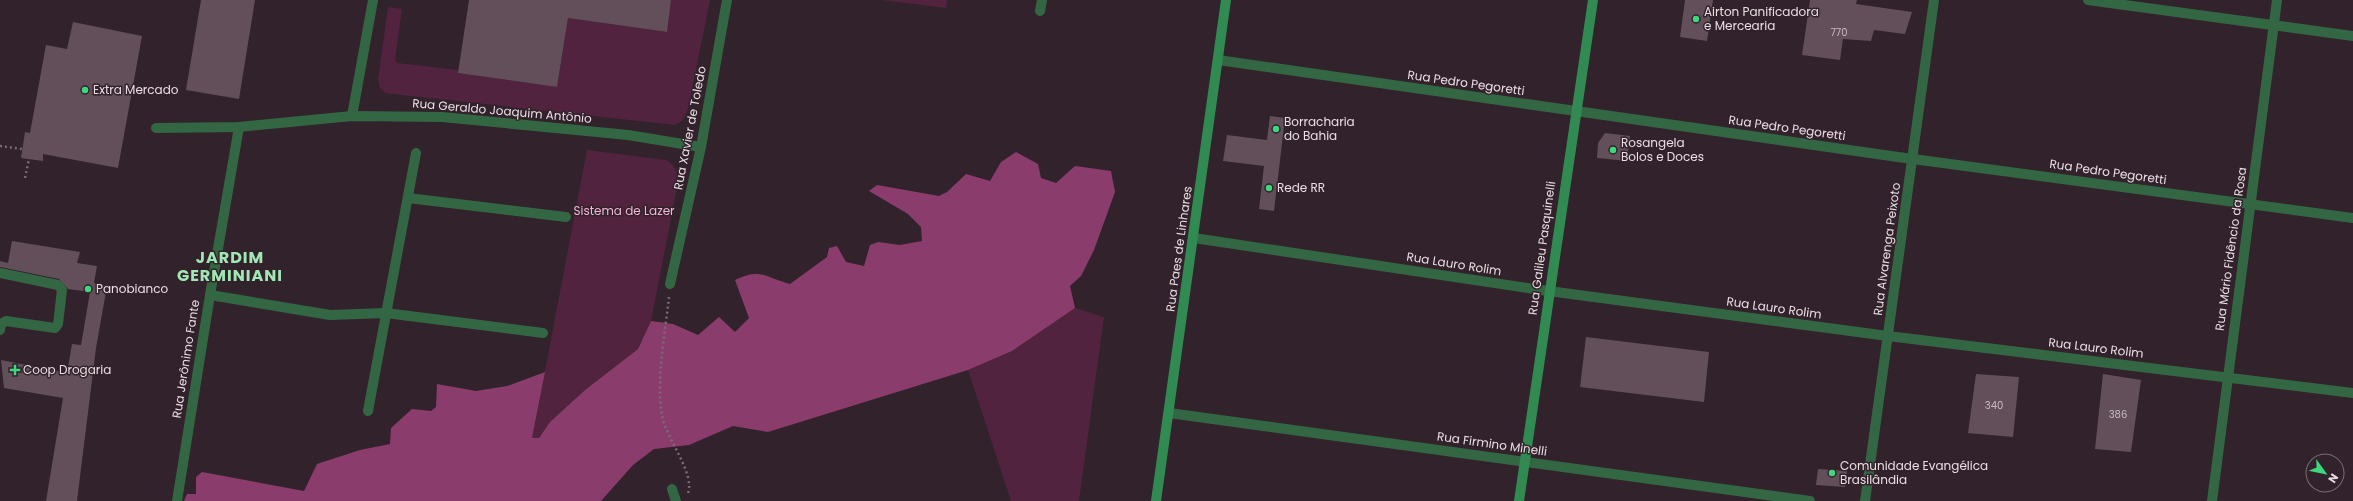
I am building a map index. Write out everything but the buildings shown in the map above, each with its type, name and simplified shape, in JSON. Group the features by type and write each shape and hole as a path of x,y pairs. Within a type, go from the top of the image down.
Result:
{"street":[{"path":"352,116 373,0"},
{"name":"Rua Xavier de Toledo","path":"670,284 701,147 727,0"},
{"path":"1040,11 1042,0"},
{"name":"Rua Paes de Linhares","path":"1156,501 1194,238 1226,0"},
{"name":"Rua Galileu Pasquinelli","path":"1518,501 1575,111 1593,0"},
{"name":"Rua Alvarenga Peixoto","path":"1865,501 1934,0"},
{"path":"2088,0 2353,36"},
{"name":"Rua Mário Fidêncio da Rosa","path":"2212,501 2277,0"},
{"name":"Rua Pedro Pegoretti","path":"1218,60 1912,159 2353,218"},
{"name":"Rua Geraldo Joaquim Antônio","path":"156,128 239,127 352,116 442,117 628,135 701,147"},
{"name":"Rua Jerônimo Fante","path":"177,501 239,127"},
{"path":"368,411 416,152"},
{"path":"408,198 566,217"},
{"name":"Rua Lauro Rolim","path":"1194,238 1549,291 1888,336 2353,393"},
{"path":"0,273 58,285 62,290 58,324 55,328 6,321 1,324 0,330"},
{"path":"210,295 330,314 386,313 543,333"},
{"name":"Rua Firmino Minelli","path":"1169,413 1810,501"},
{"path":"672,489 676,501"}],"path":[{"path":"0,146 22,149"},
{"path":"25,178 29,160"},
{"path":"670,284 661,370 662,416 669,439 687,472 689,489 687,495"}],"green space":[{"path":"671,0 710,0 688,109 683,120 675,125 393,94 386,93 380,88 378,80 388,7 402,9 395,60 398,63 458,70 459,73 557,87 568,18 666,32"},
{"path":"881,0 947,0 946,8"},
{"name":"Sistema de Lazer","path":"587,150 666,160 675,170 678,183 651,321 638,349 585,390 550,422 539,438 532,439"},
{"path":"1075,308 1104,317 1079,501 1011,501 968,370 1012,351"}],"shaded area":[{"path":"1016,152 1038,164 1041,178 1056,183 1075,166 1111,171 1115,192 1094,250 1081,276 1070,286 1075,308 1012,351 968,370 768,432 733,426 689,445 654,449 633,465 601,501 184,501 187,494 196,494 196,477 202,472 304,491 317,464 360,450 390,444 391,428 412,409 431,411 436,407 437,384 476,391 507,386 545,372 532,438 539,438 550,422 585,390 638,349 651,321 673,324 698,335 719,317 735,332 749,318 735,280 751,274 758,274 790,284 827,257 829,248 837,246 846,262 864,266 870,245 878,242 900,245 922,241 921,227 908,214 869,191 877,185 939,196 947,192 966,174 990,181 1001,162"}],"place":[{"name":"Airton Panificadora e Mercearia","path":"1696,19"},
{"name":"Extra Mercado","path":"85,90"},
{"name":"Borracharia do Bahia","path":"1276,129"},
{"name":"Rosangela Bolos e Doces","path":"1613,150"},
{"name":"Rede RR","path":"1269,188"},
{"name":"Panobianco","path":"88,289"},
{"name":"Coop Drogaria","path":"15,370"},
{"name":"Comunidade Evangélica Brasilândia","path":"1832,473"}],"district":[{"name":"JARDIM GERMINIANI","path":"230,266"}]}
